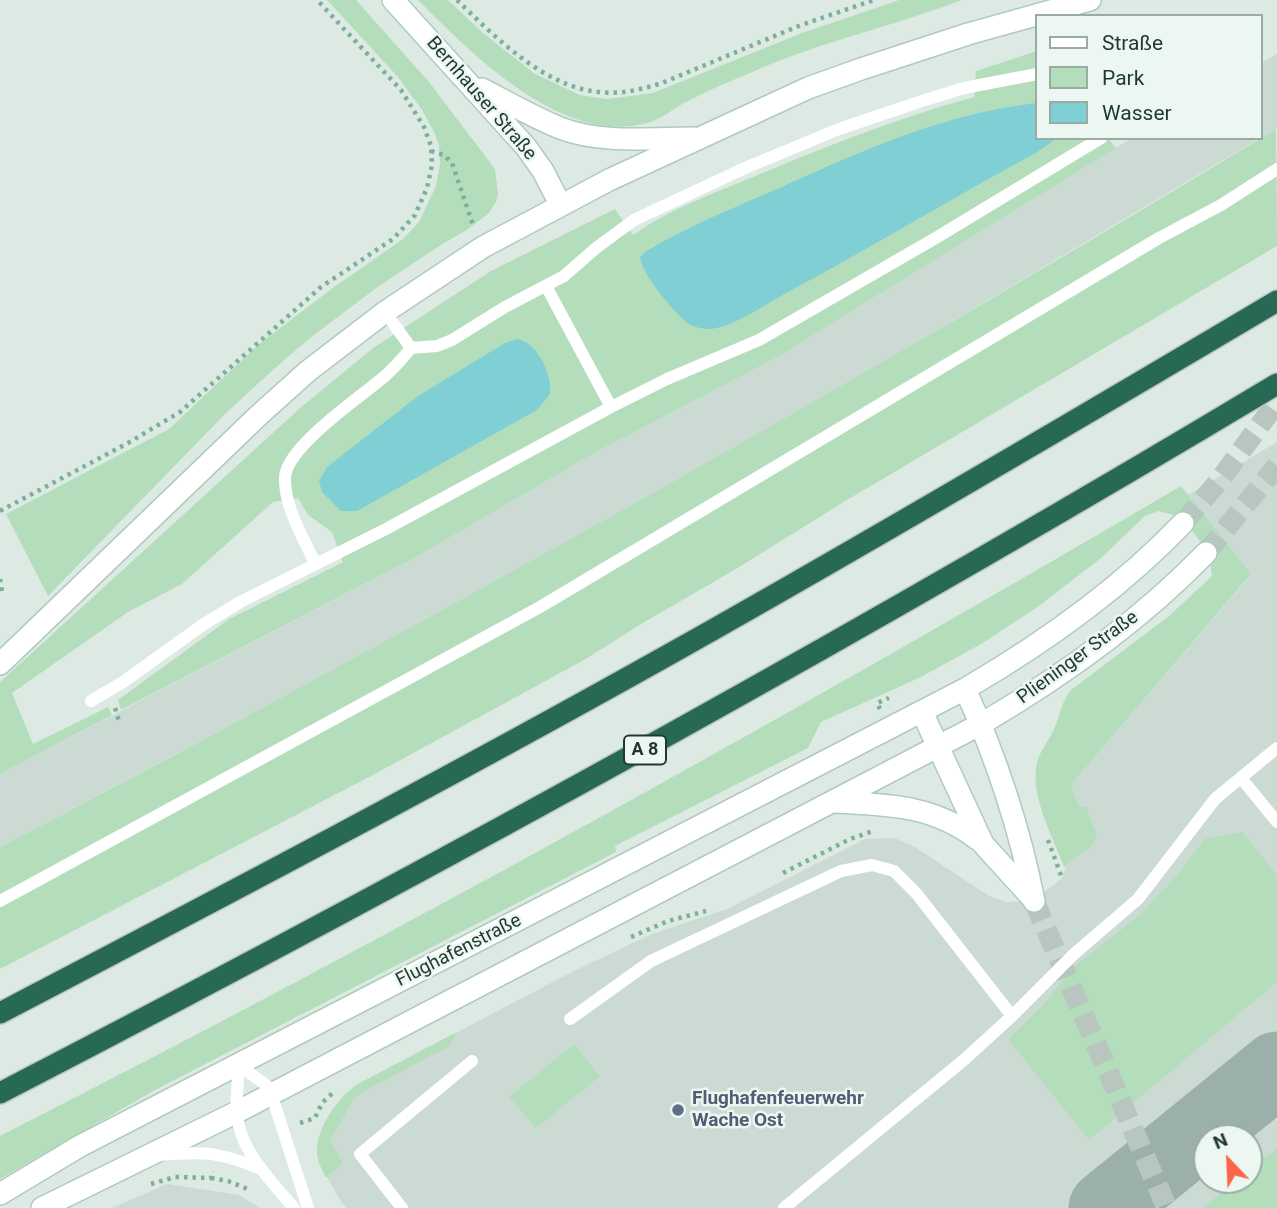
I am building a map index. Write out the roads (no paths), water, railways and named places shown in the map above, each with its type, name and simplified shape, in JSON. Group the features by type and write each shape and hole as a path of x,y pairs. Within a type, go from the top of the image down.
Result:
{"highway":[{"path":"0,1013 264,875 647,667 871,540 1277,301"},
{"name":"A 8","path":"0,1093 356,907 598,776 975,563 1277,384"}],"main road":[{"name":"Bernhauser Straße","path":"393,0 526,147 543,171 560,204"},
{"path":"1040,14 1090,0"},
{"path":"0,664 259,415 332,351 483,247 560,204 832,79 968,34 1036,15"},
{"path":"470,83 547,122 583,134 608,138 700,138"},
{"name":"Plieninger Straße","path":"922,712 1031,648 1101,597 1141,564 1183,523"},
{"name":"Plieninger Straße","path":"938,747 1042,687 1114,635 1160,597 1206,553"},
{"path":"922,712 983,844 1034,901 1019,830 981,724 965,689"},
{"name":"Flughafenstraße","path":"0,1194 80,1146 922,712"},
{"name":"Flughafenstraße","path":"42,1208 237,1112 938,747"},
{"path":"833,802 893,806 930,813 952,822 983,844"}],"lane":[{"path":"315,563 289,501 285,481 289,464 306,442 385,375 411,348 437,346 452,340 569,272 634,220 745,168 839,129 922,100 964,88 1036,74"},
{"path":"90,701 123,682 229,608 398,522 611,407 667,379 759,340 1098,140"},
{"path":"0,901 540,607 1158,238 1221,205 1277,169"},
{"path":"546,286 611,407"},
{"path":"385,312 411,348"},
{"path":"783,1208 965,1059 1074,954 1138,899 1215,800 1277,748"},
{"path":"1241,778 1277,822"},
{"path":"570,1019 651,961 841,871 872,864 894,871 916,892 1012,1016"},
{"path":"402,1208 360,1154 472,1061"},
{"path":"239,1065 266,1085 271,1093 308,1208"},
{"path":"239,1065 237,1112 243,1138 263,1170 294,1208"},
{"path":"150,1156 215,1153 231,1156 263,1170"}],"water":[{"path":"1036,103 1036,140 1054,140 1036,153 749,315 719,328 707,329 688,323 658,291 642,264 640,257 645,252 676,234 870,148 935,125 1002,108"},
{"path":"517,339 531,346 537,353 549,378 550,394 537,410 357,511 341,511 322,492 319,481 327,467 418,396 505,343"}],"tunnel":[{"path":"1183,523 1219,481 1277,402"},
{"path":"1206,553 1277,466"},
{"path":"1034,901 1167,1208"}],"place":[{"name":"Flughafenfeuerwehr Wache Ost","path":"678,1110"}]}
